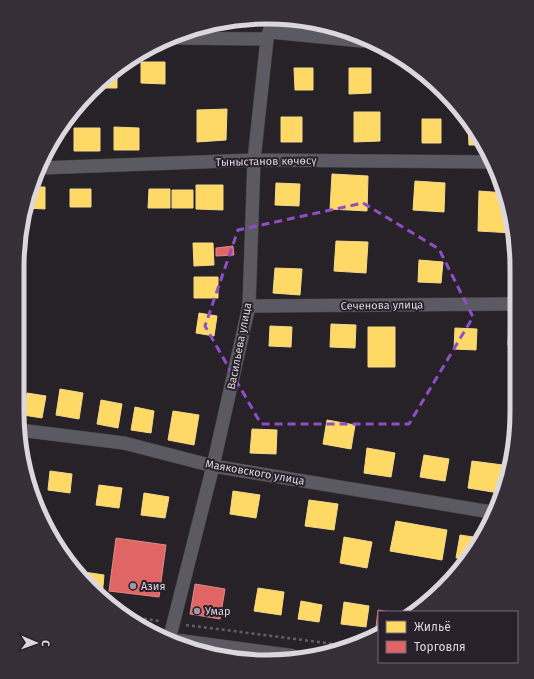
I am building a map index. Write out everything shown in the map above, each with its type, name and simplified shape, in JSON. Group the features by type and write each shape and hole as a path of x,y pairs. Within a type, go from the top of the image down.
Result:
{"main road":[{"path":"210,648 256,654"}],"street":[{"path":"188,37 270,31 355,40"},
{"name":"Васильева улица","path":"170,635 213,466 248,306 254,160 270,31"},
{"name":"Тыныстанов көчөсү","path":"45,168 254,160 486,162"},
{"name":"Сеченова улица","path":"248,306 510,304"},
{"name":"Маяковского улица","path":"25,431 124,443 213,466 489,512"}],"path":[{"path":"138,618 338,644"}],"highlighted area":[{"path":"363,203 439,249 473,317 409,424 261,424 205,326 238,230"}],"building: Жильё":[{"path":"141,62 165,62 165,84 141,83"},
{"path":"294,68 313,68 313,90 295,90"},
{"path":"349,68 371,68 371,93 349,94"},
{"path":"117,76 117,88 103,88"},
{"path":"227,109 226,140 197,142 197,110"},
{"path":"354,112 380,112 380,141 354,142"},
{"path":"281,117 302,117 302,142 281,142"},
{"path":"422,119 441,119 441,143 422,143"},
{"path":"114,127 139,128 139,150 114,150"},
{"path":"74,128 100,128 100,151 74,151"},
{"path":"468,131 476,145 469,145"},
{"path":"332,174 368,176 367,211 330,209"},
{"path":"415,181 445,183 444,212 413,210"},
{"path":"276,183 300,184 299,206 275,205"},
{"path":"196,185 223,185 223,210 196,209"},
{"path":"38,187 45,187 45,209 31,208"},
{"path":"70,189 91,189 91,207 70,207"},
{"path":"149,189 170,189 170,208 148,208"},
{"path":"172,190 193,190 193,208 172,208"},
{"path":"479,191 498,192 508,233 478,231"},
{"path":"336,241 368,242 366,273 334,271"},
{"path":"193,243 213,243 214,265 194,266"},
{"path":"419,260 443,262 441,283 418,282"},
{"path":"275,268 302,269 300,295 273,293"},
{"path":"194,277 218,277 218,298 194,298"},
{"path":"199,313 217,316 214,336 196,333"},
{"path":"331,324 356,325 355,348 330,347"},
{"path":"509,324 510,345 508,345"},
{"path":"270,326 292,327 291,347 269,346"},
{"path":"368,327 395,327 395,367 368,367"},
{"path":"455,328 477,329 476,350 454,349"},
{"path":"60,389 83,393 79,419 56,415"},
{"path":"27,393 46,396 42,418 24,415"},
{"path":"101,400 122,404 118,428 97,424"},
{"path":"135,407 154,411 151,433 131,430"},
{"path":"173,411 199,415 194,445 168,440"},
{"path":"327,420 355,425 351,449 323,444"},
{"path":"252,429 277,430 276,454 250,453"},
{"path":"367,448 395,453 391,477 364,473"},
{"path":"424,455 449,459 445,481 420,477"},
{"path":"472,461 503,465 501,477 496,493 468,488"},
{"path":"50,471 72,474 70,493 48,490"},
{"path":"99,485 122,488 119,508 96,505"},
{"path":"233,491 260,495 256,518 230,514"},
{"path":"144,493 169,497 165,518 141,515"},
{"path":"309,500 338,504 334,530 305,526"},
{"path":"396,521 447,530 442,560 390,551"},
{"path":"460,535 475,537 461,558 456,558"},
{"path":"344,537 372,542 367,568 340,563"},
{"path":"84,572 104,575 103,591"},
{"path":"258,588 284,592 281,615 254,611"},
{"path":"301,601 322,605 319,622 298,619"},
{"path":"344,602 369,606 366,627 341,624"}],"building: Торговля":[{"path":"233,246 234,255 216,256 216,248"},
{"path":"116,538 166,545 159,597 109,591"},
{"path":"195,584 225,589 220,619 190,614"},
{"path":"378,610 384,611 378,611 378,628 376,627"}],"place":[{"name":"Азия","path":"133,586"},
{"name":"Умар","path":"197,611"}]}
